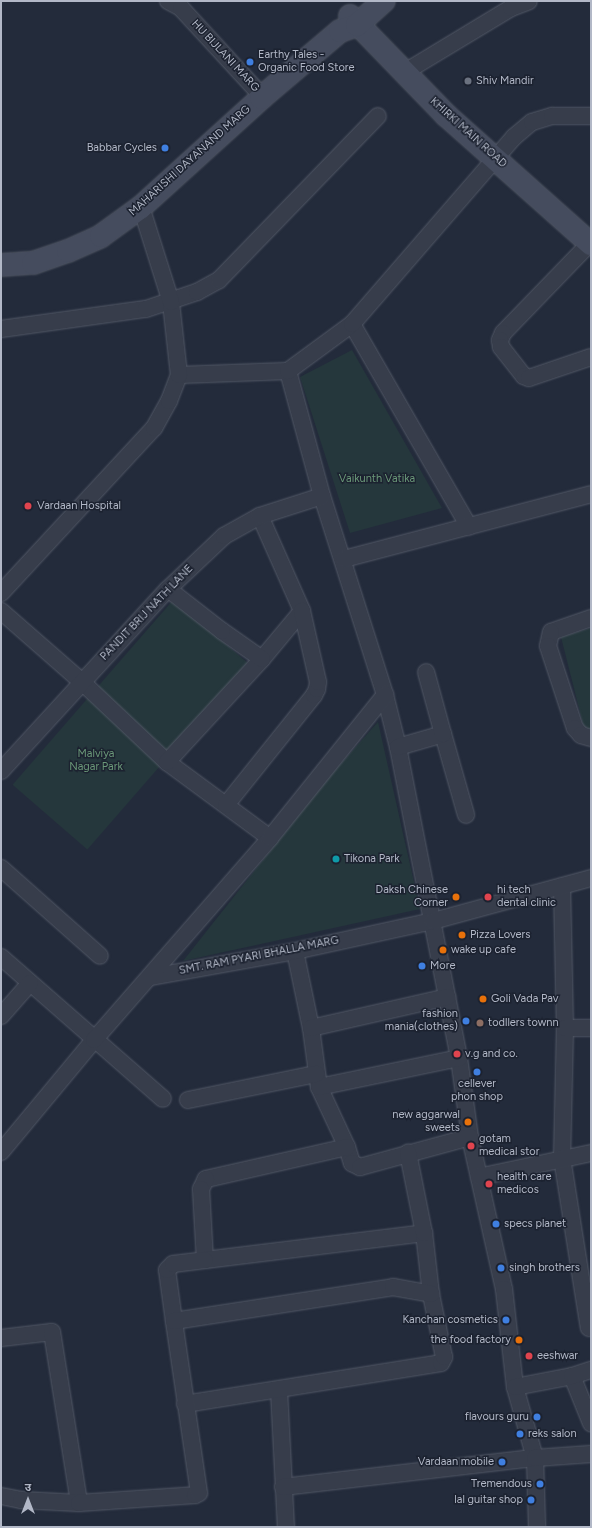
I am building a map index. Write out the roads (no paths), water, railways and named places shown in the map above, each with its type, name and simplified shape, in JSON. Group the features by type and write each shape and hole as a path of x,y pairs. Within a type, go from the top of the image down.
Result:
{"street":[{"name":"MAHARISHI DAYANAND MARG","path":"349,24 367,1"},
{"name":"MAHARISHI DAYANAND MARG","path":"1,264 33,263 68,252 101,236 141,207 262,96 349,24 384,1"},
{"path":"405,72 511,8 529,1"},
{"name":"HU BIJLANI MARG","path":"179,3 262,96"},
{"name":"KHIRKI MAIN ROAD","path":"349,24 405,72 446,115 591,244"},
{"path":"1,329 146,309 198,292 219,280 378,116"},
{"path":"179,375 288,371 352,324 496,158 532,122 552,116 591,116"},
{"path":"1,594 154,428 169,401 179,375 171,302 141,207"},
{"path":"591,244 503,333 500,340 501,347 524,376 528,378 591,357"},
{"path":"352,324 469,527"},
{"path":"288,371 322,496 344,559 385,695 398,747 448,997 459,1058 470,1137 504,1289 515,1387 535,1458 537,1527"},
{"path":"344,559 591,494"},
{"name":"PANDIT BRIJ NATH LANE","path":"1,771 168,588 224,536 260,516 322,496"},
{"path":"226,806 314,695 318,682 302,611 260,516"},
{"path":"168,588 222,631 262,659"},
{"path":"1,611 82,682 167,762 270,838"},
{"path":"167,762 262,659 302,611"},
{"path":"591,618 552,632 548,646 575,728 581,735 591,738"},
{"path":"426,672 442,734 466,815"},
{"path":"1,1152 94,1040 151,977 270,838 385,695"},
{"path":"398,747 442,734"},
{"path":"1,868 100,956"},
{"name":"SMT. RAM PYARI BHALLA MARG","path":"151,977 295,951 433,921 591,878"},
{"path":"562,886 565,1028 562,1158 590,1328"},
{"path":"295,951 311,1028 318,1080 348,1147 352,1163 360,1167 470,1137"},
{"path":"1,957 163,1099"},
{"path":"1,1016 30,983"},
{"path":"311,1028 448,997"},
{"path":"565,1028 591,1028"},
{"path":"188,1100 459,1058"},
{"path":"205,1260 201,1189 206,1179 348,1147"},
{"path":"185,1404 441,1364 444,1357 431,1294 424,1233 408,1153"},
{"path":"479,1177 591,1153"},
{"path":"1,1496 21,1500 79,1503 198,1494 200,1488 185,1404 167,1270 173,1264 424,1233"},
{"path":"174,1321 393,1287 431,1294"},
{"path":"1,1338 52,1332 79,1503"},
{"path":"515,1387 572,1376 591,1370"},
{"path":"572,1376 591,1423"},
{"path":"279,1390 286,1527"},
{"path":"283,1487 535,1458 591,1454"}],"place":[{"name":"Earthy Tales - Organic Food Store","path":"250,62"},
{"name":"Shiv Mandir","path":"468,81"},
{"name":"Babbar Cycles","path":"165,148"},
{"name":"Vardaan Hospital","path":"28,506"},
{"name":"Tikona Park","path":"336,859"},
{"name":"Daksh Chinese Corner","path":"456,897"},
{"name":"hi tech dental clinic","path":"488,897"},
{"name":"Pizza Lovers","path":"462,935"},
{"name":"wake up cafe","path":"443,950"},
{"name":"More","path":"422,966"},
{"name":"Goli Vada Pav","path":"483,999"},
{"name":"fashion mania(clothes)","path":"466,1021"},
{"name":"todllers townn","path":"480,1023"},
{"name":"v.g and co.","path":"457,1054"},
{"name":"cellever phon shop","path":"477,1072"},
{"name":"new aggarwal sweets","path":"468,1122"},
{"name":"gotam medical stor","path":"471,1146"},
{"name":"health care medicos","path":"489,1184"},
{"name":"specs planet","path":"496,1224"},
{"name":"singh brothers","path":"501,1268"},
{"name":"Kanchan cosmetics","path":"506,1320"},
{"name":"the food factory","path":"519,1340"},
{"name":"eeshwar","path":"529,1356"},
{"name":"flavours guru","path":"537,1417"},
{"name":"reks salon","path":"520,1434"},
{"name":"Vardaan mobile","path":"502,1462"},
{"name":"Tremendous","path":"540,1484"},
{"name":"lal guitar shop","path":"531,1500"}],"park label":[{"name":"Vaikunth Vatika","path":"377,479"},
{"name":"Malviya Nagar Park","path":"96,761"}]}
